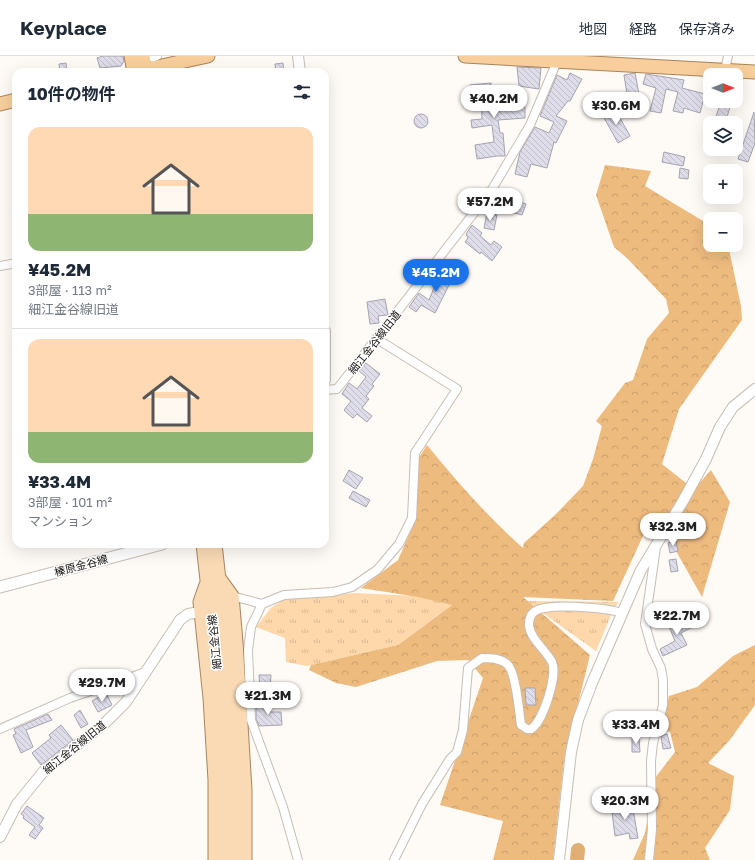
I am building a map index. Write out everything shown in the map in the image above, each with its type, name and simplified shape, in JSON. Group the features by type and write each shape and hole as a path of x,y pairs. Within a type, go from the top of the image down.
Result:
{"highway":[{"path":"131,56 138,68"},
{"path":"154,68 208,56"},
{"path":"465,56 558,59 703,69"},
{"path":"142,68 151,57"},
{"path":"743,71 755,72"},
{"path":"0,104 12,101"}],"main road":[{"name":"榛原金谷線","path":"0,587 147,548"},
{"name":"細江金谷線","path":"204,548 213,580 230,697 235,860"},
{"name":"細江金谷線","path":"215,548 213,580 224,775 226,860"},
{"path":"215,860 215,780 210,698 200,602 213,580 232,596 243,743 245,860"}],"street":[{"path":"298,56 300,68"},
{"path":"725,68 728,56"},
{"name":"細江金谷線旧道","path":"329,390 337,389 491,191 530,125 558,59"},
{"path":"0,266 12,264"},
{"path":"232,596 262,604 284,595 333,592 352,587 377,570 399,544 412,518 415,453 457,389 377,339"},
{"path":"559,860 571,752 578,720 622,613 641,570 656,547 706,459 720,427 733,407 755,389"},
{"path":"649,860 652,829 653,743 663,706 663,680 661,668 652,649 646,624 656,547"},
{"path":"262,604 251,627 248,650 251,720 283,807 298,860"},
{"path":"394,860 422,804 450,759 457,752 462,735 468,668 482,658 499,660 508,664 512,674 521,725 527,729 530,729 540,720 549,695 553,674 552,663 529,627 530,617 534,612 548,608 592,607 609,609 622,613"},
{"name":"細江金谷線旧道","path":"0,837 17,804 30,786 43,772 105,723 126,702 180,620 188,614 201,612"},
{"path":"0,729 70,698 146,672"}],"green space":[{"path":"605,165 651,171 645,186 703,221 703,252 730,252 741,306 742,320 679,409 662,464 686,483 696,487 711,470 730,502 702,597 654,512 613,601 523,597 590,655 564,761 553,860 493,860 503,821 440,805 483,678 468,660 437,661 356,687 336,683 309,670 311,665 398,645 452,605 418,597 361,588 398,560 414,523 418,459 427,445 473,499 523,548 524,543 556,514 583,486 593,459 602,426 596,421 625,383 633,380 647,339 669,313 666,299 627,258 614,247 596,195"},
{"path":"355,593 415,596 453,604 398,645 307,666 286,662 285,638 256,627 271,608 283,600"},
{"path":"526,601 619,602 614,608 596,651"},
{"path":"755,645 755,705 729,741 708,763 734,776 730,810 705,848 710,860 633,860 645,833 655,778 675,752 670,732 661,728 669,696 697,687 733,656"}],"building":[{"path":"103,56 123,56 124,61 121,66 100,68 97,58"},
{"path":"66,63 67,68 60,68 59,64"},
{"path":"283,63 284,68 276,68 275,64"},
{"path":"517,67 541,68 539,89 519,86"},
{"path":"570,73 582,79 570,101 568,101 556,116 567,121 556,143 554,142 547,168 531,164 527,177 515,174 520,152 535,127 549,133 554,122 540,116 557,75 567,80"},
{"path":"635,73 641,105 629,107 624,75"},
{"path":"646,74 684,80 682,88 703,93 703,102 700,113 684,108 683,113 673,111 678,92 666,89 661,113 650,111 656,88 643,84"},
{"path":"491,83 492,96 510,95 510,108 525,107 525,118 498,120 500,133 503,133 505,156 477,159 475,145 494,142 492,125 472,128 471,120 482,119 481,95 471,96 470,85"},
{"path":"719,108 730,108 727,116 716,116"},
{"path":"615,109 630,136 618,143 603,116"},
{"path":"754,112 755,143 748,162 738,159 739,156 743,156 743,144"},
{"path":"418,114 424,114 428,118 428,124 424,128 418,128 414,124 414,118"},
{"path":"664,152 685,157 683,166 662,162"},
{"path":"680,168 689,170 688,179 679,178"},
{"path":"502,197 526,204 522,215 507,211 506,213 499,210"},
{"path":"487,213 497,215 494,230 484,228"},
{"path":"472,225 482,233 480,236 491,245 494,241 502,247 492,261 465,242 468,238 466,234"},
{"path":"455,266 462,272 452,285 450,283 435,313 421,305 416,312 409,307 419,293 429,300 436,283 440,285"},
{"path":"385,299 388,315 378,316 379,323 370,324 367,302"},
{"path":"366,363 380,374 372,384 374,386 366,396 369,399 362,408 372,416 367,422 357,414 353,418 344,410 351,401 342,394 349,383 357,389 366,377 359,371"},
{"path":"349,470 363,478 356,489 343,481"},
{"path":"353,491 370,500 366,507 349,498"},
{"path":"676,541 678,551 670,553 668,543"},
{"path":"676,559 678,571 671,572 669,560"},
{"path":"690,618 693,627 681,633 687,645 663,656 660,649 675,641 668,624 675,621 676,624"},
{"path":"259,675 271,675 270,690 260,690"},
{"path":"525,688 535,688 536,705 526,705"},
{"path":"106,693 112,705 98,712 92,701"},
{"path":"256,705 269,705 270,712 281,712 282,725 259,726 256,719"},
{"path":"80,710 88,724 81,728 74,715"},
{"path":"48,714 52,720 26,730 33,747 21,753 13,735 16,734 14,729"},
{"path":"61,725 73,740 41,765 32,753 51,738 49,735"},
{"path":"667,734 671,748 663,749 661,736"},
{"path":"632,738 639,738 640,752 632,752"},
{"path":"623,798 631,798 638,838 630,839 629,833 615,836 612,812 625,812"},
{"path":"27,806 44,818 39,825 43,828 35,839 29,835 35,827 23,818 24,816 21,814"}],"waterway":[{"path":"577,860 578,850"}]}
